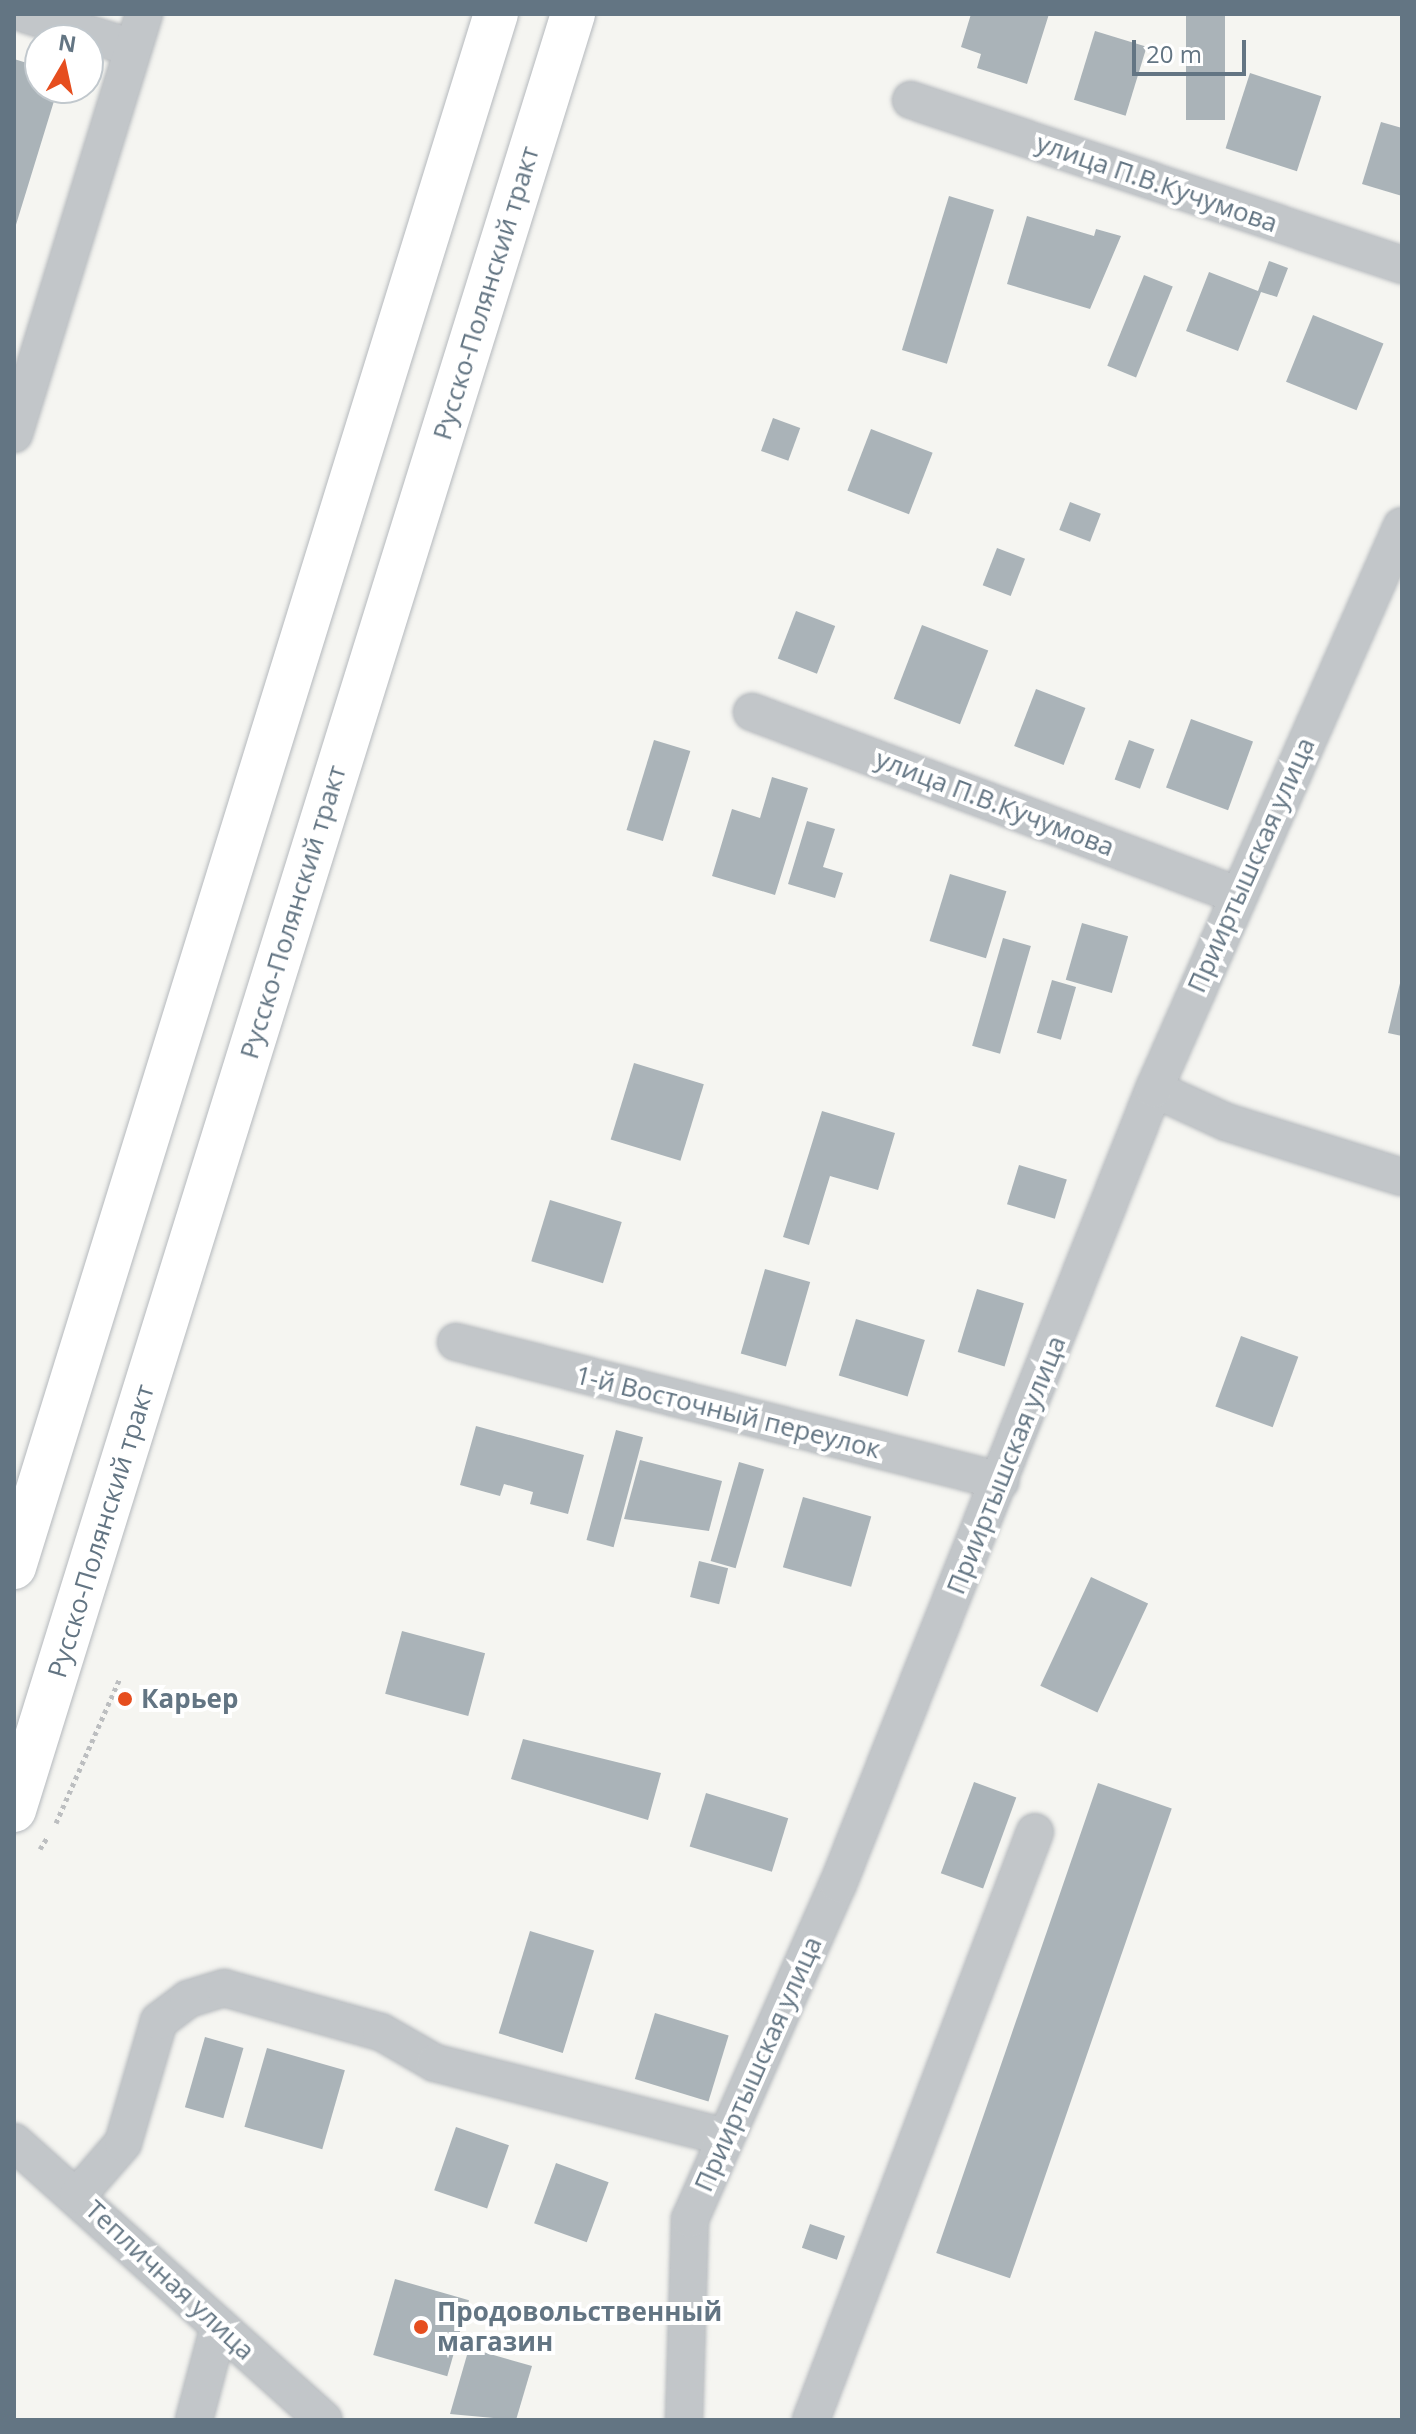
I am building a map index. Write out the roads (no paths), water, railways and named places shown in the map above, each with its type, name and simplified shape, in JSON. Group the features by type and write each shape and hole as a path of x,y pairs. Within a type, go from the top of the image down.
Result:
{"main road":[{"path":"14,1567 496,14"},
{"name":"Русско-Полянский тракт","path":"14,1810 573,14"}],"street":[{"path":"14,434 139,31 25,14"},
{"name":"улица П.В.Кучумова","path":"911,100 1402,265"},
{"name":"Прииртышская улица","path":"684,2420 690,2219 838,1884 1001,1481 1154,1089 1237,895 1393,570 1402,526"},
{"name":"улица П.В.Кучумова","path":"752,712 1237,895"},
{"path":"1154,1089 1226,1122 1402,1177"},
{"name":"1-й Восточный переулок","path":"456,1342 1001,1481"},
{"path":"811,2420 1035,1832"},
{"path":"78,2195 123,2143 159,2021 188,1999 224,1988 381,2032 435,2063 725,2137"},
{"name":"Тепличная улица","path":"14,2142 78,2195 324,2420"},
{"path":"194,2420 219,2326"}],"place":[{"name":"Карьер","path":"125,1699"},
{"name":"Продовольственный магазин","path":"421,2327"}]}
